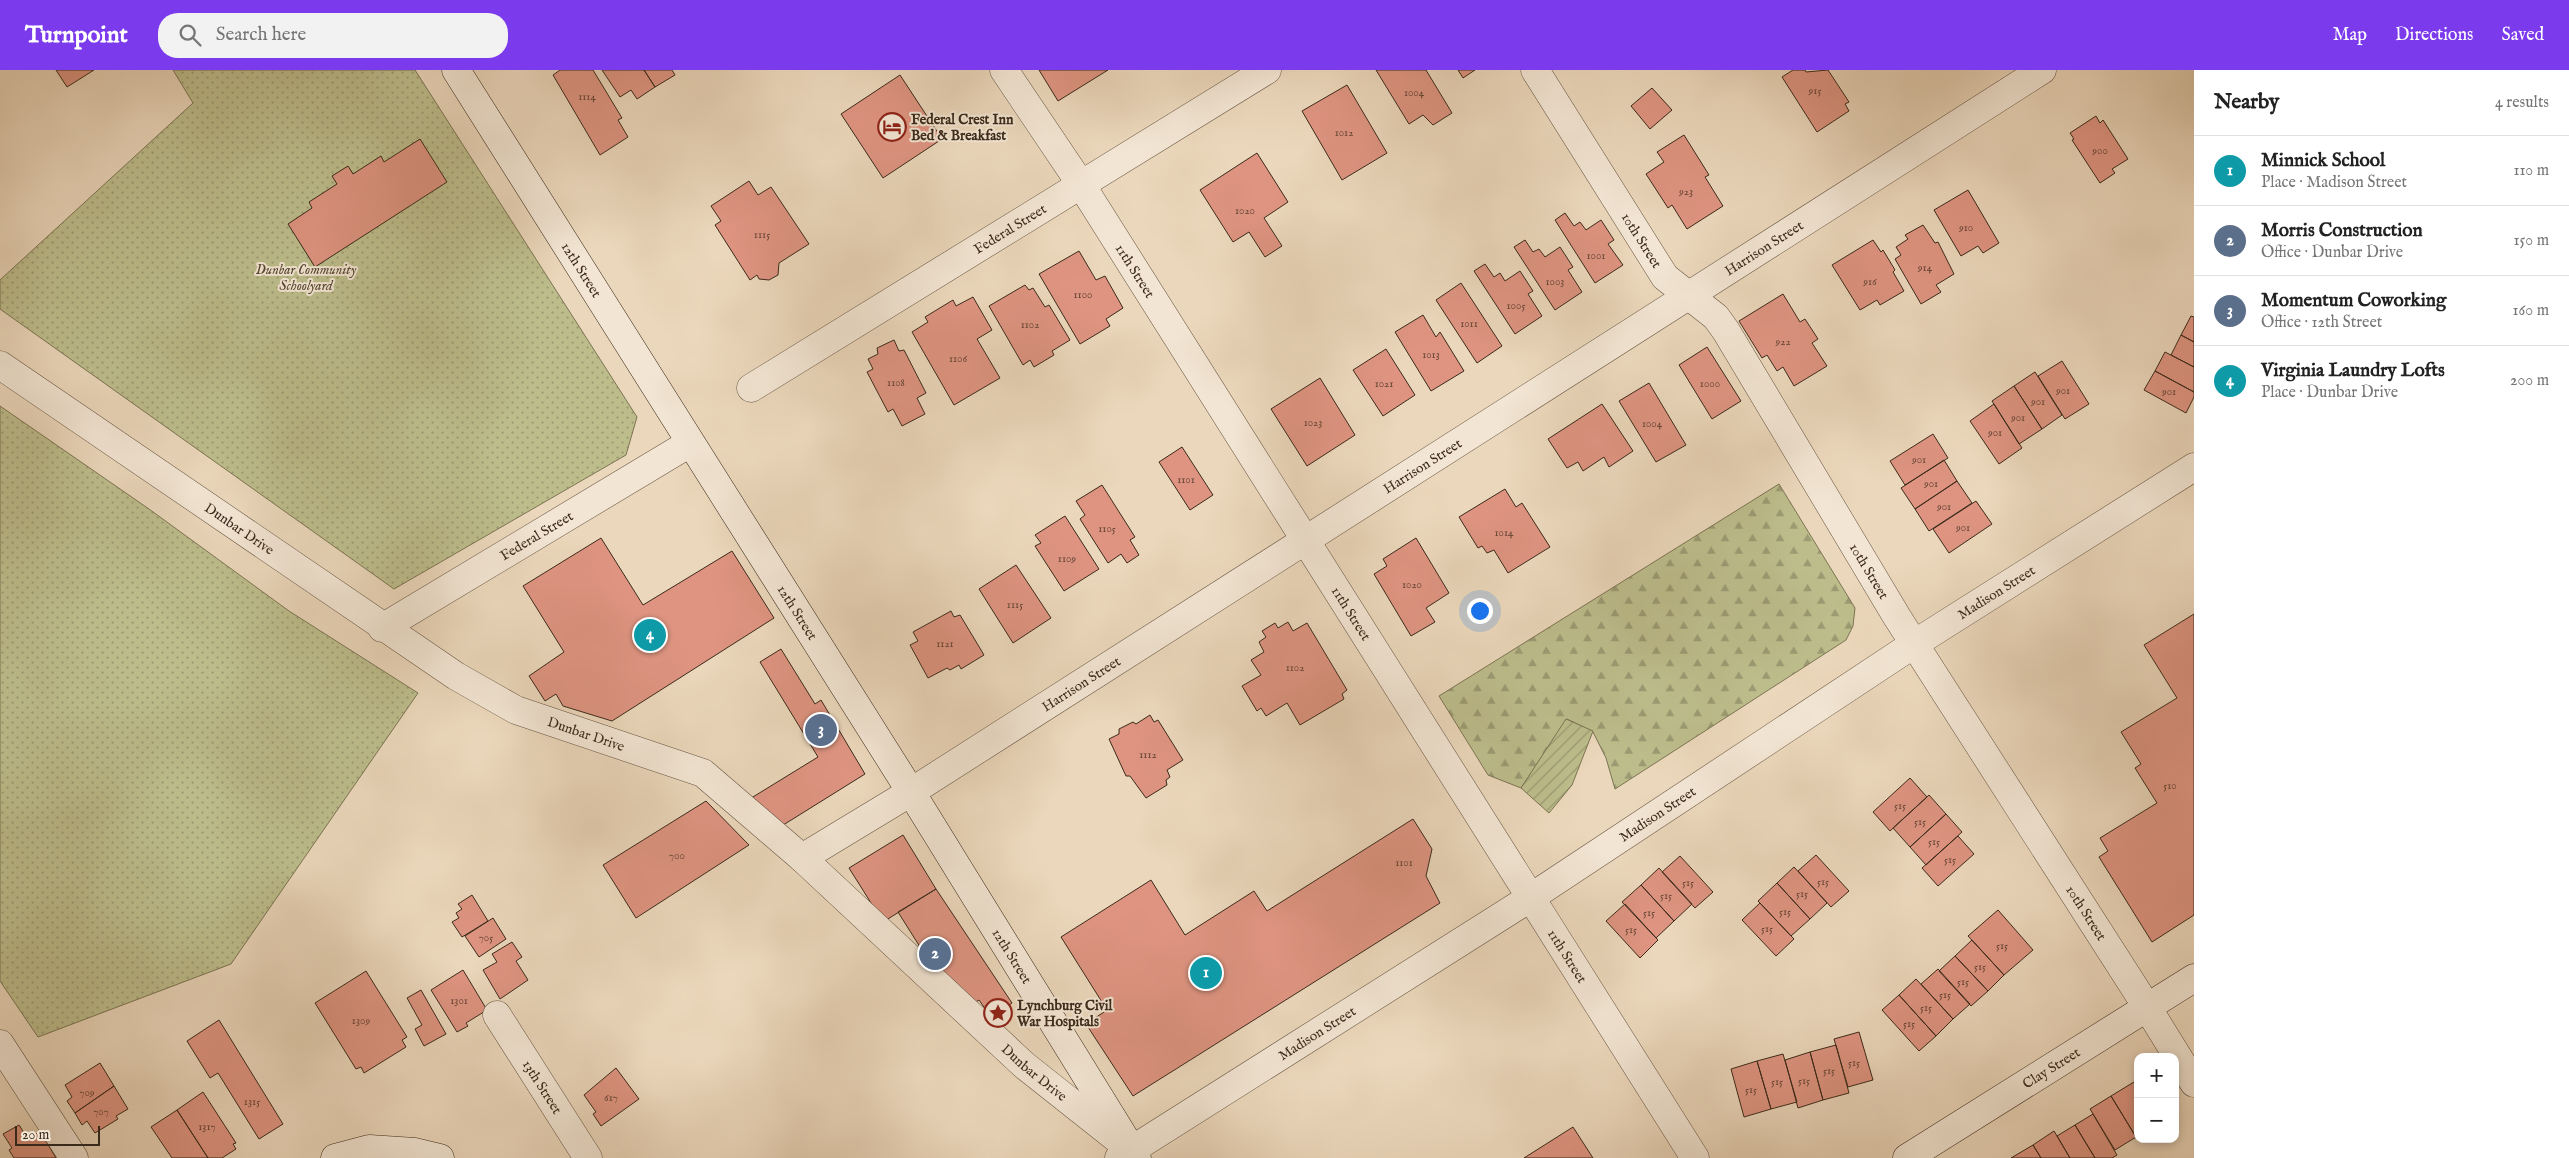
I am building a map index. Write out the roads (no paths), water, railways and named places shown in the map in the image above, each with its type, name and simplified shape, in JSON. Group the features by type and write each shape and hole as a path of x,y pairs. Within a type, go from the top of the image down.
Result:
{"street":[{"name":"12th Street","path":"456,70 910,792 1129,1155"},
{"name":"11th Street","path":"1004,70 1082,186 1695,1158"},
{"name":"Federal Street","path":"751,388 1082,186 1267,70"},
{"name":"10th Street","path":"1535,70 1665,277 1691,295 1716,318 1726,332 1914,644 2147,1006 2194,1083"},
{"name":"Harrison Street","path":"802,858 910,792 2042,70"},
{"name":"Dunbar Drive","path":"0,366 382,628 456,676 516,710 703,773 802,858 1024,1066 1129,1155"},
{"name":"Federal Street","path":"382,628 690,443"},
{"name":"Madison Street","path":"1129,1155 1168,1125 1530,898 1914,644 2194,467"},
{"name":"Clay Street","path":"1907,1158 2194,978"},
{"name":"13th Street","path":"497,1015 588,1158"},
{"path":"0,1044 74,1158"},
{"path":"335,1158 370,1148 415,1152 440,1158"}],"place":[{"name":"Federal Crest Inn Bed & Breakfast","path":"892,127"},
{"name":"Virginia Laundry Lofts","path":"650,635"},
{"name":"Momentum Coworking","path":"821,730"},
{"name":"Morris Construction","path":"935,954"},
{"name":"Minnick School","path":"1206,973"},
{"name":"Lynchburg Civil War Hospitals","path":"998,1013"}],"park label":[{"name":"Dunbar Community Schoolyard","path":"306,277"}]}
